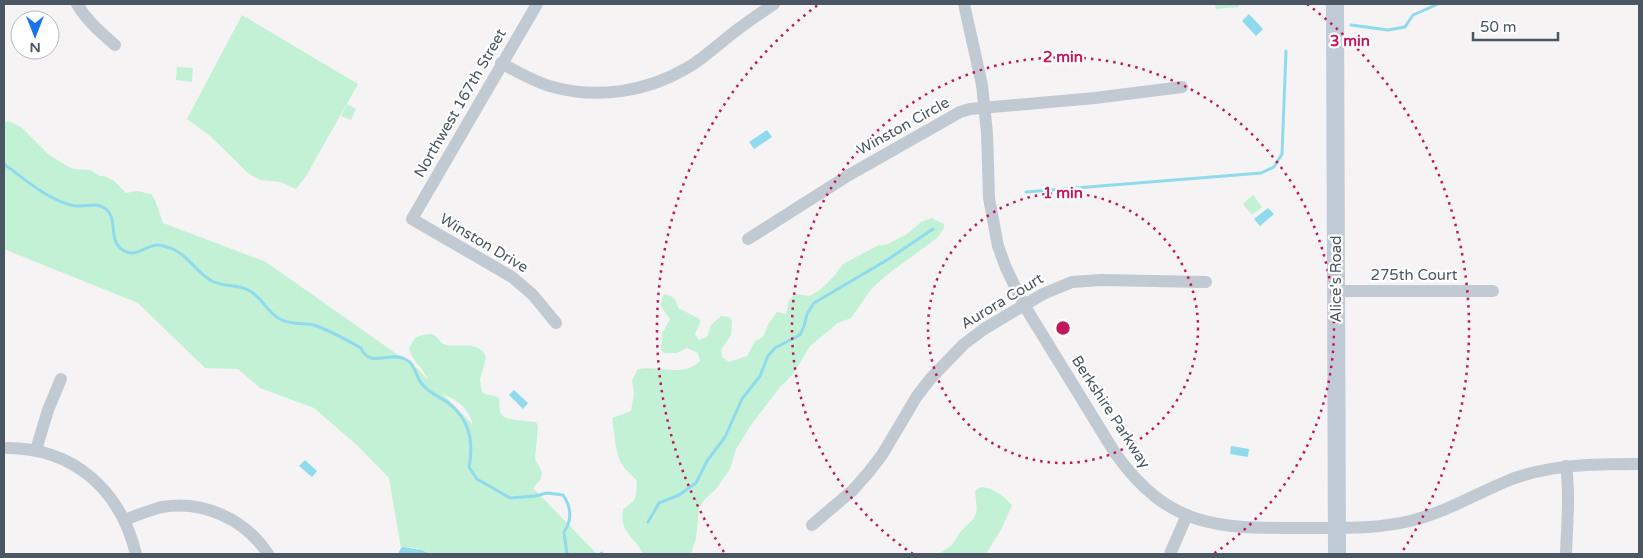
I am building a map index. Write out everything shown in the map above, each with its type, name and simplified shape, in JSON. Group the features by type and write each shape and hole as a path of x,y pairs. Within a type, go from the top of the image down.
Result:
{"main road":[{"name":"Alice's Road","path":"1335,4 1337,554"}],"street":[{"path":"77,4 84,16 116,45"},
{"name":"Northwest 167th Street","path":"412,219 537,4"},
{"path":"501,63 532,80 553,87 605,93 638,89 686,69 774,4"},
{"name":"Berkshire Parkway","path":"964,4 978,62 984,108 987,133 989,198 993,222 1006,268 1024,305 1115,453 1145,489 1163,503 1187,515 1220,526 1241,528 1337,528 1387,525 1444,511 1514,479 1566,466 1639,464"},
{"name":"Winston Circle","path":"748,239 848,175 960,112 1182,87"},
{"name":"Winston Drive","path":"412,219 512,277 533,295 556,323"},
{"name":"Aurora Court","path":"812,525 853,490 868,473 894,436 917,396 947,360 984,329 1057,287 1072,282 1086,280 1206,282"},
{"name":"275th Court","path":"1336,291 1493,291"},
{"path":"36,450 61,379"},
{"path":"4,448 36,450 67,461 96,481 109,494 125,520 132,536 136,554"},
{"path":"1566,466 1569,512 1566,554"},
{"path":"125,520 161,508 182,506 203,508 230,518 243,526 268,554"},
{"path":"1170,554 1187,515"}],"green space":[{"path":"1215,4 1238,4 1239,7 1216,9"},
{"path":"242,15 358,84 306,176 296,189 281,182 260,180 248,173 210,136 187,119"},
{"path":"177,67 193,68 192,82 176,80"},
{"path":"347,104 356,109 351,120 341,116"},
{"path":"9,121 22,128 49,155 67,166 74,169 90,170 100,176 104,176 114,181 126,193 137,191 151,194 163,223 266,262 418,369 428,380 409,348 415,338 433,334 446,345 479,348 486,357 480,380 482,392 499,398 500,412 503,416 536,422 538,426 535,459 542,472 541,479 533,488 597,554 431,554 413,548 401,548 389,478 358,446 314,408 260,388 238,369 205,368 138,303 4,249 4,123","holes":["442,393 458,402 465,409 473,425"]},
{"path":"1253,195 1262,207 1252,215 1243,204"},
{"path":"932,218 944,224 944,228 937,238 872,288 851,318 838,323 810,346 794,373 781,386 751,425 736,449 730,469 699,508 696,539 691,554 643,554 625,529 623,523 623,509 635,498 637,481 620,461 616,449 612,418 631,411 634,393 632,380 638,369 686,369 700,361 698,353 687,348 677,353 664,353 661,350 662,334 670,319 660,305 664,294 674,298 678,308 700,319 695,334 699,340 707,337 711,325 721,316 729,317 732,320 731,335 721,350 722,357 729,362 747,356 755,341 763,337 769,323 777,312 786,314 789,300 795,294 810,296 821,289 843,264 877,246 888,244 907,234 921,222"},
{"path":"981,487 994,491 1012,505 1002,528 986,554 939,554 952,545 961,531 974,518 977,510 975,491"}],"water":[{"path":"1249,14 1263,29 1256,36 1242,21"},
{"path":"767,130 772,137 754,149 749,142"},
{"path":"1268,208 1274,214 1260,226 1254,219"},
{"path":"514,390 528,403 523,409 509,395"},
{"path":"1231,446 1249,449 1248,457 1230,454"},
{"path":"305,460 317,471 312,477 299,466"},
{"path":"404,547 431,554 398,554 401,548"}],"waterway":[{"path":"1351,25 1388,30 1405,27 1413,15 1438,4"},
{"path":"1026,192 1261,173 1274,167 1282,154 1286,51"},
{"path":"4,164 36,188 62,202 76,206 94,205 103,207 110,215 116,242 123,250 132,253 158,245 173,249 184,256 208,279 223,285 241,287 250,291 280,319 323,328 361,348 365,354 375,359 399,357 409,361 425,387 454,408 465,423 471,449 469,467 477,479 510,498 547,493 563,495 570,514 564,532 567,554"},
{"path":"648,522 659,503 679,495 696,483 707,461 725,437 742,399 760,376 768,356 775,348 800,335 807,314 814,303 887,260 933,229"}]}
